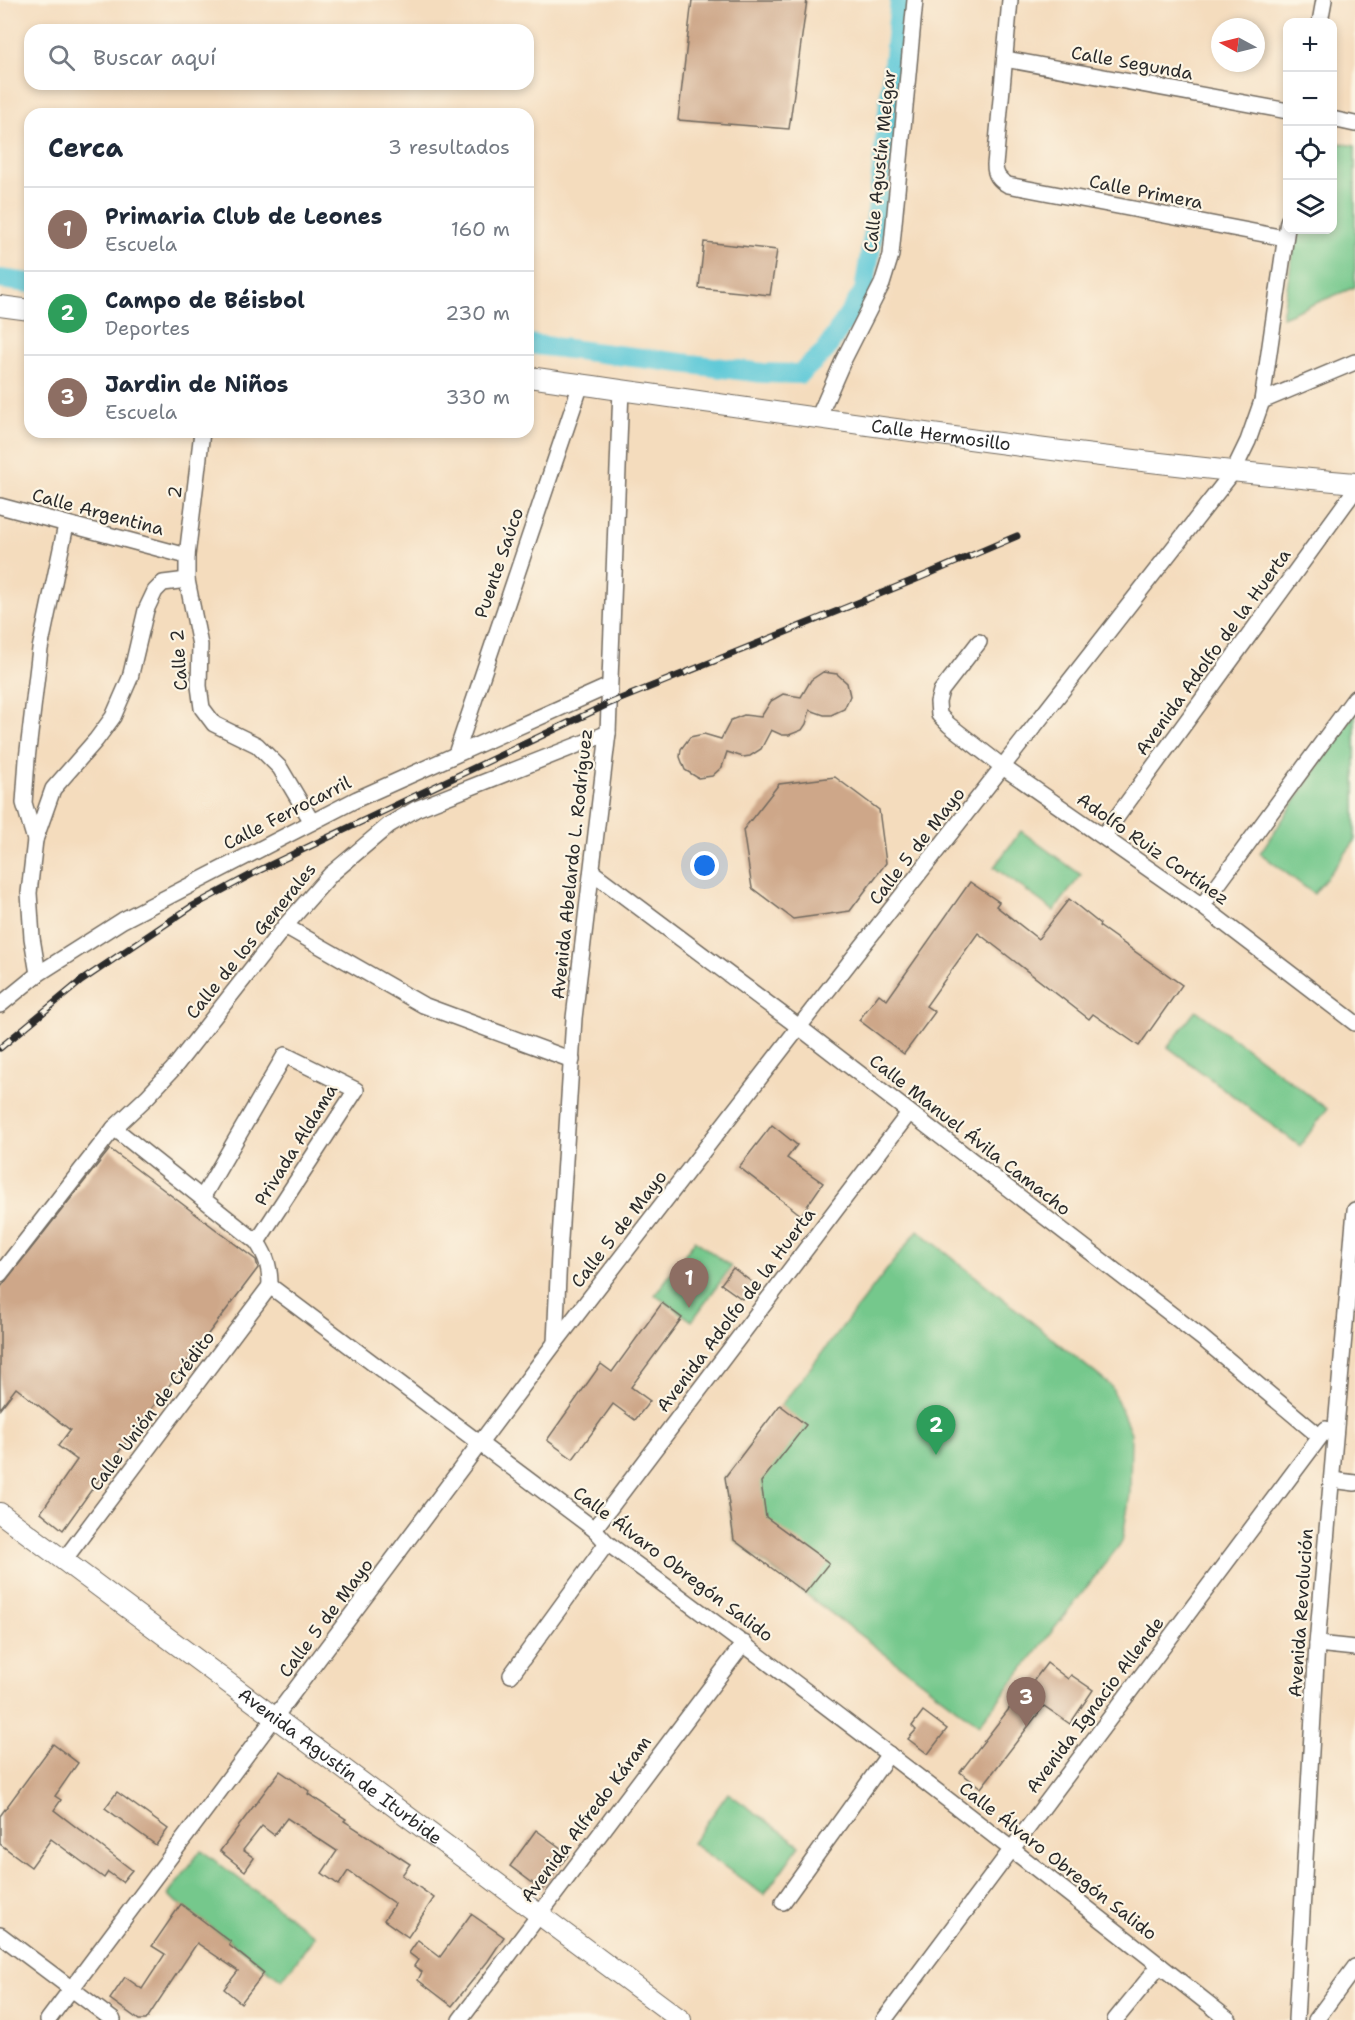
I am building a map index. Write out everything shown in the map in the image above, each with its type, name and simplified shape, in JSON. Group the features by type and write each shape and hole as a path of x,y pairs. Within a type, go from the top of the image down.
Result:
{"street":[{"name":"Calle Agustín Melgar","path":"818,418 843,361 882,284 891,255 915,0"},
{"path":"1005,59 1010,0"},
{"path":"1321,18 1324,0"},
{"name":"Calle Segunda","path":"1005,59 1283,110"},
{"name":"Calle Primera","path":"1005,59 995,165 995,174 1000,181 1008,185 1285,238"},
{"path":"1337,120 1355,124"},
{"name":"Calle 5 de Mayo","path":"48,2020 481,1445 555,1343 1233,472 1248,441 1262,401 1285,234"},
{"path":"0,306 24,309"},
{"path":"1262,401 1355,362"},
{"name":"Calle Hermosillo","path":"534,378 818,418 1233,472 1355,483"},
{"name":"Puente Saúco","path":"456,754 581,384"},
{"name":"Avenida Abelardo L. Rodríguez","path":"555,1343 574,1018 608,733 621,389"},
{"name":"2","path":"187,556 201,438"},
{"name":"Avenida Adolfo de la Huerta","path":"1103,837 1355,490"},
{"name":"Calle Argentina","path":"0,506 187,556"},
{"path":"35,840 24,803 27,759 40,649 66,525"},
{"name":"Calle 2","path":"187,556 187,580 200,645 202,708 213,724 257,745 280,768 312,822"},
{"path":"39,974 32,938 29,893 35,840 53,789 96,740 112,717 130,678 146,610 155,591 163,583 187,580"},
{"name":"Adolfo Ruiz Cortínez","path":"979,642 941,691 938,702 939,715 1003,767 1202,906 1355,1023"},
{"name":"Calle Ferrocarril","path":"0,1005 39,974 123,920 357,799 609,686"},
{"path":"1202,906 1355,698"},
{"name":"Calle de los Generales","path":"0,1274 114,1128 173,1069 285,926 331,874 389,825 416,809 608,733"},
{"name":"Calle Manuel Ávila Camacho","path":"592,872 799,1027 1202,1338 1319,1436"},
{"path":"285,926 423,1005 572,1060"},
{"name":"Privada Aldama","path":"202,1198 285,1055 356,1090 257,1242"},
{"name":"Avenida Adolfo de la Huerta","path":"594,1529 909,1113"},
{"path":"114,1128 257,1242 265,1253 270,1267 270,1286"},
{"name":"Avenida Revolución","path":"1296,2020 1317,1644 1337,1415 1350,1310 1355,1210"},
{"name":"Calle Álvaro Obregón Salido","path":"270,1286 594,1529 607,1542 744,1643 1012,1848 1229,2020"},
{"name":"Calle Unión de Crédito","path":"64,1560 270,1286"},
{"name":"Avenida Ignacio Allende","path":"884,2020 1319,1436 1337,1415"},
{"path":"1332,1480 1355,1483"},
{"name":"Avenida Agustín de Iturbide","path":"1,1517 64,1560 681,2020"},
{"path":"512,1675 607,1542"},
{"name":"Avenida Alfredo Káram","path":"460,2020 744,1643"},
{"path":"1317,1644 1355,1648"},
{"path":"783,1902 889,1754"},
{"path":"0,1935 113,2020"},
{"path":"1115,2020 1160,1965"},
{"path":"1316,2020 1355,1967"}],"green space":[{"path":"1337,143 1355,146 1355,287 1282,317 1296,234 1337,234"},
{"path":"1355,712 1355,841 1314,894 1260,853"},
{"path":"1021,831 1081,875 1054,911 994,867"},
{"path":"1196,1010 1327,1109 1300,1146 1168,1047"},
{"path":"918,1230 1111,1386 1131,1433 1130,1494 1122,1542 979,1725 734,1540 725,1477"},
{"path":"695,1240 731,1267 692,1321 655,1295"},
{"path":"728,1793 800,1845 764,1895 692,1843"},
{"path":"201,1850 315,1936 282,1980 168,1895"}],"building":[{"path":"692,0 807,0 789,129 678,120"},
{"path":"704,242 777,250 770,295 699,288"},
{"path":"823,672 837,674 847,683 850,696 844,709 831,715 810,710 802,730 782,735 771,730 761,749 750,756 743,757 727,752 722,767 712,776 698,778 685,770 680,757 681,749 690,737 704,734 721,739 731,720 744,715 761,717 771,701 783,694 801,697 811,680"},
{"path":"835,777 879,810 886,863 850,911 793,919 752,888 743,830 779,784"},
{"path":"970,882 999,902 996,906 1038,939 1069,899 1100,924 1099,926 1182,985 1139,1046 1093,1014 1089,1019 978,933 926,1006 935,1012 904,1054 859,1020 879,994 887,1000"},
{"path":"772,1125 797,1145 787,1158 823,1183 801,1215 739,1167"},
{"path":"110,1149 256,1260 258,1268 112,1461 63,1530 41,1512 77,1460 58,1446 70,1430 16,1388 0,1409 0,1288"},
{"path":"733,1268 753,1283 742,1299 721,1284"},
{"path":"662,1303 682,1318 631,1387 650,1401 635,1420 613,1404 573,1459 547,1440 601,1364 612,1372"},
{"path":"780,1405 806,1425 761,1482 766,1517 829,1563 805,1593 734,1540 725,1477"},
{"path":"1047,1663 1068,1679 1071,1675 1093,1690 1070,1724 1044,1706 981,1788 960,1772"},
{"path":"923,1711 947,1729 928,1754 908,1739 916,1730 912,1726"},
{"path":"53,1744 78,1763 55,1796 61,1800 54,1810 132,1870 122,1882 108,1872 104,1878 51,1839 31,1867 0,1844 0,1816"},
{"path":"280,1771 309,1791 308,1794 346,1819 344,1821 410,1864 402,1875 434,1898 408,1937 384,1920 395,1904 348,1871 339,1885 322,1873 337,1851 287,1818 274,1835 262,1826 243,1850 254,1858 245,1871 220,1851"},
{"path":"117,1792 168,1829 156,1845 105,1808"},
{"path":"536,1830 569,1854 542,1890 510,1866"},
{"path":"181,1904 231,1942 229,1945 264,1973 241,2003 224,1989 238,1971 197,1943 146,2020 139,2020 110,1999 125,1977 142,1989 165,1954 152,1946"},
{"path":"471,1914 504,1937 452,2006 418,1980 422,1972 414,1966 418,1960 409,1953 418,1940 440,1957"}],"waterway":[{"path":"534,345 763,373 800,374 825,351 864,291 878,204 900,0"},
{"path":"0,279 24,282"}],"railway":[{"path":"0,1048 81,981 191,907 260,870 608,704 1017,536"}],"place":[{"name":"Primaria Club de Leones","path":"689,1308"},
{"name":"Campo de Béisbol","path":"936,1455"},
{"name":"Jardin de Niños","path":"1026,1727"}]}
